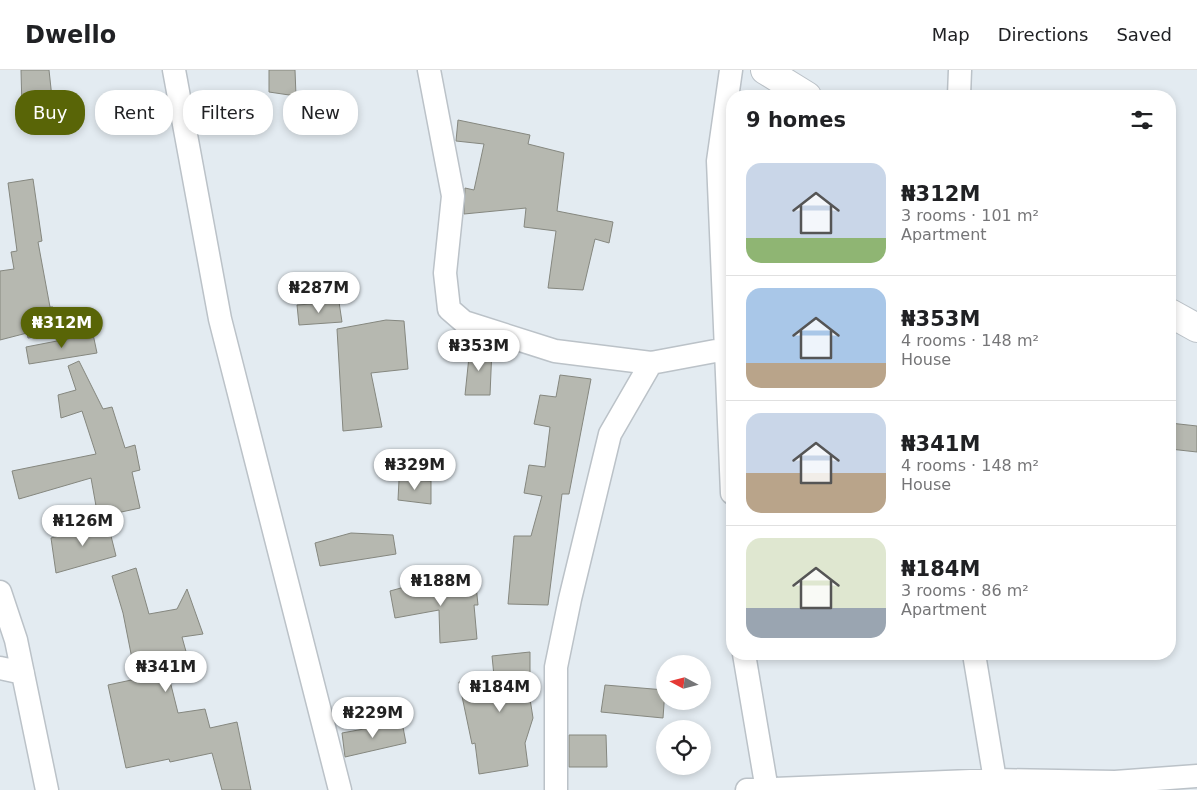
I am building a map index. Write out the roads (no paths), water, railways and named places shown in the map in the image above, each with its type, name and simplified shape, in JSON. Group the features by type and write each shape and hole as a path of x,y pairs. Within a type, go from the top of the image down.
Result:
{"main road":[{"path":"765,70 797,90"},
{"path":"1176,316 1197,328"}],"street":[{"path":"174,70 220,319 340,790"},
{"path":"430,70 453,196 445,273 449,309 464,322 555,352 651,363 726,349 718,161 726,105"},
{"path":"728,90 731,70"},
{"path":"959,90 960,70"},
{"path":"556,790 556,667 570,599 610,434 651,363"},
{"path":"0,592 16,640 47,790"},
{"path":"745,660 760,789 1006,783 1115,786 1197,776"},
{"path":"975,660 1006,783"},
{"path":"0,668 23,674"}]}
